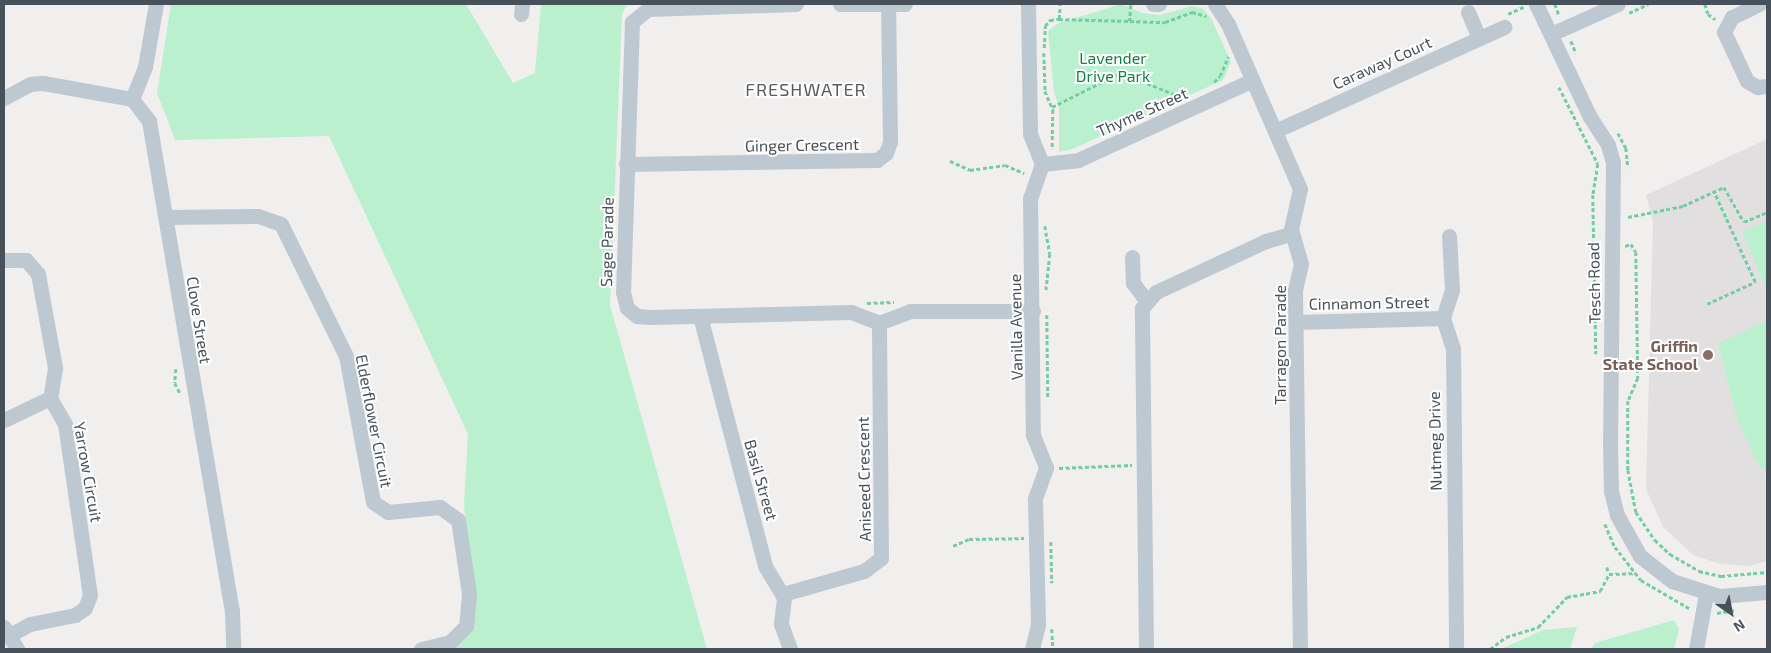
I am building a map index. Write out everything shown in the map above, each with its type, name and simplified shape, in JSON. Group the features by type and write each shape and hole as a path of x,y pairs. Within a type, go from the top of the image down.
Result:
{"street":[{"path":"4,98 30,84 43,83 132,99 145,68 156,4"},
{"name":"Sage Parade","path":"796,4 648,9 636,16 629,33 625,304 633,314 643,317 851,312 879,323"},
{"path":"840,4 904,4"},
{"name":"Ginger Crescent","path":"626,164 877,160 886,153 890,142 888,4"},
{"path":"1028,4 1030,134 1047,160"},
{"path":"1153,4 1159,4"},
{"path":"1146,649 1140,316 1146,300 1266,241 1291,234 1300,188 1253,80 1215,4"},
{"path":"1552,34 1618,4"},
{"path":"1759,4 1726,23 1726,41 1744,76 1753,85 1767,86"},
{"name":"Tesch Road","path":"1527,7 1552,34 1590,117 1608,145 1613,162 1610,442 1614,507 1628,539 1647,563 1672,581 1706,594 1739,596 1767,592"},
{"path":"1468,12 1480,38"},
{"name":"Caraway Court","path":"1275,131 1480,38 1506,21"},
{"name":"Thyme Street","path":"1047,160 1078,160 1253,80"},
{"name":"Clove Street","path":"132,99 149,121 232,611 233,649"},
{"name":"Vanilla Avenue","path":"1032,649 1038,625 1035,498 1046,468 1033,435 1040,311 1030,198 1047,160"},
{"name":"Elderflower Circuit","path":"165,217 258,216 280,224 346,356 373,502 388,512 440,507 458,520 469,588 466,626 450,642 421,649"},
{"name":"Tarragon Parade","path":"1291,234 1301,259 1295,285 1300,649"},
{"path":"1443,318 1452,290 1449,236"},
{"path":"1132,257 1133,283 1146,300"},
{"path":"4,260 26,260 38,274 55,368 50,398 4,420"},
{"path":"879,323 910,311 1040,311"},
{"name":"Basil Street","path":"700,316 764,566 783,594"},
{"name":"Cinnamon Street","path":"1296,322 1443,318"},
{"name":"Nutmeg Drive","path":"1443,318 1453,348 1456,649"},
{"name":"Aniseed Crescent","path":"783,594 864,571 881,558 879,323"},
{"name":"Yarrow Circuit","path":"6,631 75,615 90,599 65,424 50,398"},
{"path":"783,594 781,624 790,649"},
{"path":"1696,649 1706,594"},
{"path":"6,631 17,649"}],"path":[{"path":"1060,4 1060,19"},
{"path":"1555,4 1559,16"},
{"path":"1705,4 1710,17 1726,23"},
{"path":"1130,21 1131,5"},
{"path":"1506,21 1527,7"},
{"path":"1047,160 1052,107 1045,91 1045,28 1050,20 1165,22 1198,12 1212,22"},
{"path":"1211,83 1220,76 1227,53"},
{"path":"1052,107 1116,75 1129,76 1175,96 1189,96"},
{"path":"1213,87 1221,84"},
{"path":"1558,85 1598,164 1593,196 1596,363"},
{"path":"950,161 970,170 1005,165 1029,176"},
{"path":"1628,217 1683,206 1724,188 1728,190 1744,222 1767,212"},
{"path":"1707,304 1756,282 1714,192"},
{"path":"1045,222 1050,261 1046,301"},
{"path":"1621,246 1631,244 1636,252 1638,378 1628,401 1628,470 1636,512 1655,540 1670,554 1699,571 1721,576 1767,572"},
{"path":"864,303 904,302"},
{"path":"1040,311 1048,404"},
{"path":"177,361 175,383 183,401"},
{"path":"1058,462 1058,474"},
{"path":"1058,468 1132,465 1132,462"},
{"path":"1623,470 1628,470"},
{"path":"1603,516 1615,547 1634,573 1656,592 1691,608"},
{"path":"953,546 969,539 1028,538"},
{"path":"1050,538 1054,569 1051,589"},
{"path":"1490,649 1506,637 1538,627 1567,597 1600,591 1609,574 1607,567"},
{"path":"1609,574 1634,573"},
{"path":"1051,649 1052,626"}],"shaded area":[{"name":"Griffin State School","path":"1767,139 1767,561 1749,566 1720,564 1693,555 1663,527 1646,489 1653,221 1646,195"}],"green space":[{"path":"171,4 466,4 513,83 535,73 541,4 627,4 622,15 610,305 707,649 454,649 472,622 464,503 468,434 329,136 175,140 157,93"},
{"name":"Lavender Drive Park","path":"1121,4 1143,13 1160,15 1192,6 1202,8 1211,18 1231,62 1223,80 1073,149 1059,152 1059,107 1054,92 1048,31 1059,23"},
{"path":"1767,221 1767,284 1765,285 1742,232"},
{"path":"1767,321 1767,474 1756,461 1736,416 1718,343"},
{"path":"1674,620 1679,629 1674,649 1591,649 1595,643"},
{"path":"1577,627 1570,649 1501,649 1543,630"}],"place":[{"name":"Griffin State School","path":"1708,355"}],"district":[{"name":"FRESHWATER","path":"806,89"}]}
